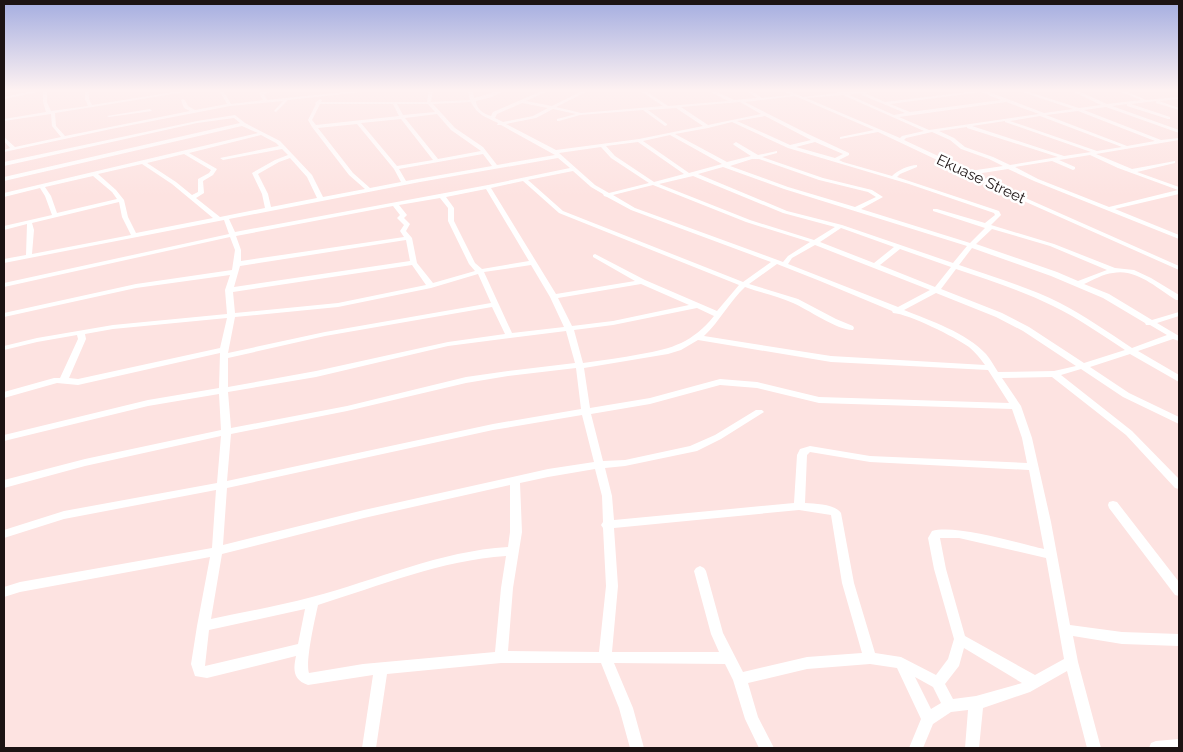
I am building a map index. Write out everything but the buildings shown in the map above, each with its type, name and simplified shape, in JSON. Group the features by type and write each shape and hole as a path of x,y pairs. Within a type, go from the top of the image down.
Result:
{"street":[{"path":"54,125 64,138"},
{"path":"4,151 125,125"},
{"path":"4,164 182,125"},
{"path":"4,179 238,125"},
{"path":"245,125 278,142 310,176 321,200"},
{"path":"314,127 331,125"},
{"path":"360,125 382,154 396,168 405,184"},
{"path":"408,125 437,161"},
{"path":"449,125 484,152 496,167"},
{"path":"501,125 557,154 606,194 633,210 780,263 957,337 972,346 994,372 1016,406 1034,467 1071,662 1094,748"},
{"path":"4,261 716,125"},
{"path":"742,125 790,147 911,183 997,212 998,215 971,245 937,289 896,311"},
{"path":"787,125 847,154 835,160"},
{"name":"Ekuase Street","path":"868,125 1098,233 1179,268"},
{"path":"916,125 952,138 963,148 974,151 1036,180 1179,237"},
{"path":"901,141 904,137 972,125"},
{"path":"1018,125 1094,153 1179,190"},
{"path":"1066,125 1128,147"},
{"path":"1119,125 1159,141"},
{"path":"1160,125 1179,132"},
{"path":"966,126 1062,157"},
{"path":"314,127 351,174 369,190"},
{"path":"842,138 879,130"},
{"path":"4,194 261,134"},
{"path":"671,134 727,166 786,188 971,245 1078,284 1106,296 1176,338"},
{"path":"4,138 14,149"},
{"path":"971,173 1178,139"},
{"path":"639,140 690,174 785,212 840,226 899,246 1057,305 1179,379"},
{"path":"790,147 815,140"},
{"path":"736,144 757,157 821,179 870,191 880,197 857,209"},
{"path":"602,146 613,157 654,184 748,221 815,242 876,265 999,315 1026,329 1133,399 1179,421"},
{"path":"223,158 251,151 283,147"},
{"path":"184,152 214,169 211,174 200,180 201,193 191,198"},
{"path":"396,168 484,152"},
{"path":"606,194 727,166 775,152"},
{"path":"268,210 265,194 255,173 276,161 291,156"},
{"path":"1050,159 1073,168"},
{"path":"144,162 222,219 233,234 238,250 229,290 231,317 225,353 223,389 226,431 217,551 203,626 198,664 200,672 207,672 304,648"},
{"path":"1132,171 1173,162"},
{"path":"892,178 916,166"},
{"path":"4,285 233,234 442,196 573,168"},
{"path":"94,174 114,191 121,200 134,235"},
{"path":"524,180 561,212 745,285 795,301 850,328"},
{"path":"41,186 48,196 55,214"},
{"path":"488,187 554,297 569,328 580,367 586,411 607,496 607,525 612,561 606,657 626,708 636,748"},
{"path":"1107,209 1179,190"},
{"path":"442,196 451,208 450,221 472,264 480,271 509,335"},
{"path":"4,228 55,214 121,200"},
{"path":"394,204 404,215 400,218 407,224 403,231 409,238 414,263 431,286"},
{"path":"935,210 1052,245 1114,270 1134,273 1179,298"},
{"path":"28,222 32,230 28,244 29,256"},
{"path":"4,484 57,469 226,431 332,411 467,380 542,368 580,367 676,349 697,336 720,315 732,297 745,285 840,226"},
{"path":"1165,231 1179,228"},
{"path":"4,315 136,286 409,238"},
{"path":"876,265 899,246"},
{"path":"595,256 642,282 720,315"},
{"path":"229,290 414,263"},
{"path":"4,348 81,332 164,321 231,317 338,305 431,286 480,271 532,263"},
{"path":"1078,284 1114,270"},
{"path":"554,297 642,282"},
{"path":"4,395 64,379 78,382 325,334 496,304"},
{"path":"4,438 148,403 316,374 448,344 569,328 660,314 696,306"},
{"path":"1149,322 1179,314"},
{"path":"64,379 82,339 81,332"},
{"path":"697,336 832,359 994,372 1054,374 1176,338"},
{"path":"1054,374 1129,433 1179,485"},
{"path":"4,534 64,515 266,477 492,427 650,401 712,384 728,382 757,385 819,400 1016,406"},
{"path":"4,592 20,587 217,551 382,510 548,473 625,463 693,449 718,437 759,412"},
{"path":"799,506 802,455 804,451 810,449 870,459 935,463 1000,463 1034,467"},
{"path":"501,657 507,588 514,551 517,509 515,480"},
{"path":"1113,505 1179,591"},
{"path":"607,525 799,506 836,513 848,583 870,658"},
{"path":"938,682 954,662 960,639 940,569 934,538 936,534 959,534 1052,555"},
{"path":"203,626 312,602 427,566 484,553 514,551"},
{"path":"700,571 717,634 740,678 752,719 767,748"},
{"path":"312,602 300,673 303,678 308,679 381,668 501,657 729,658"},
{"path":"1065,629 1090,635 1143,640 1179,640"},
{"path":"960,639 1035,683"},
{"path":"740,678 807,662 870,658 901,663 938,682 949,706"},
{"path":"916,748 928,719 949,706 976,703 1035,683 1071,662"},
{"path":"901,663 928,719"},
{"path":"369,748 381,668"},
{"path":"972,748 976,703"},
{"path":"1156,748 1179,746"}]}
